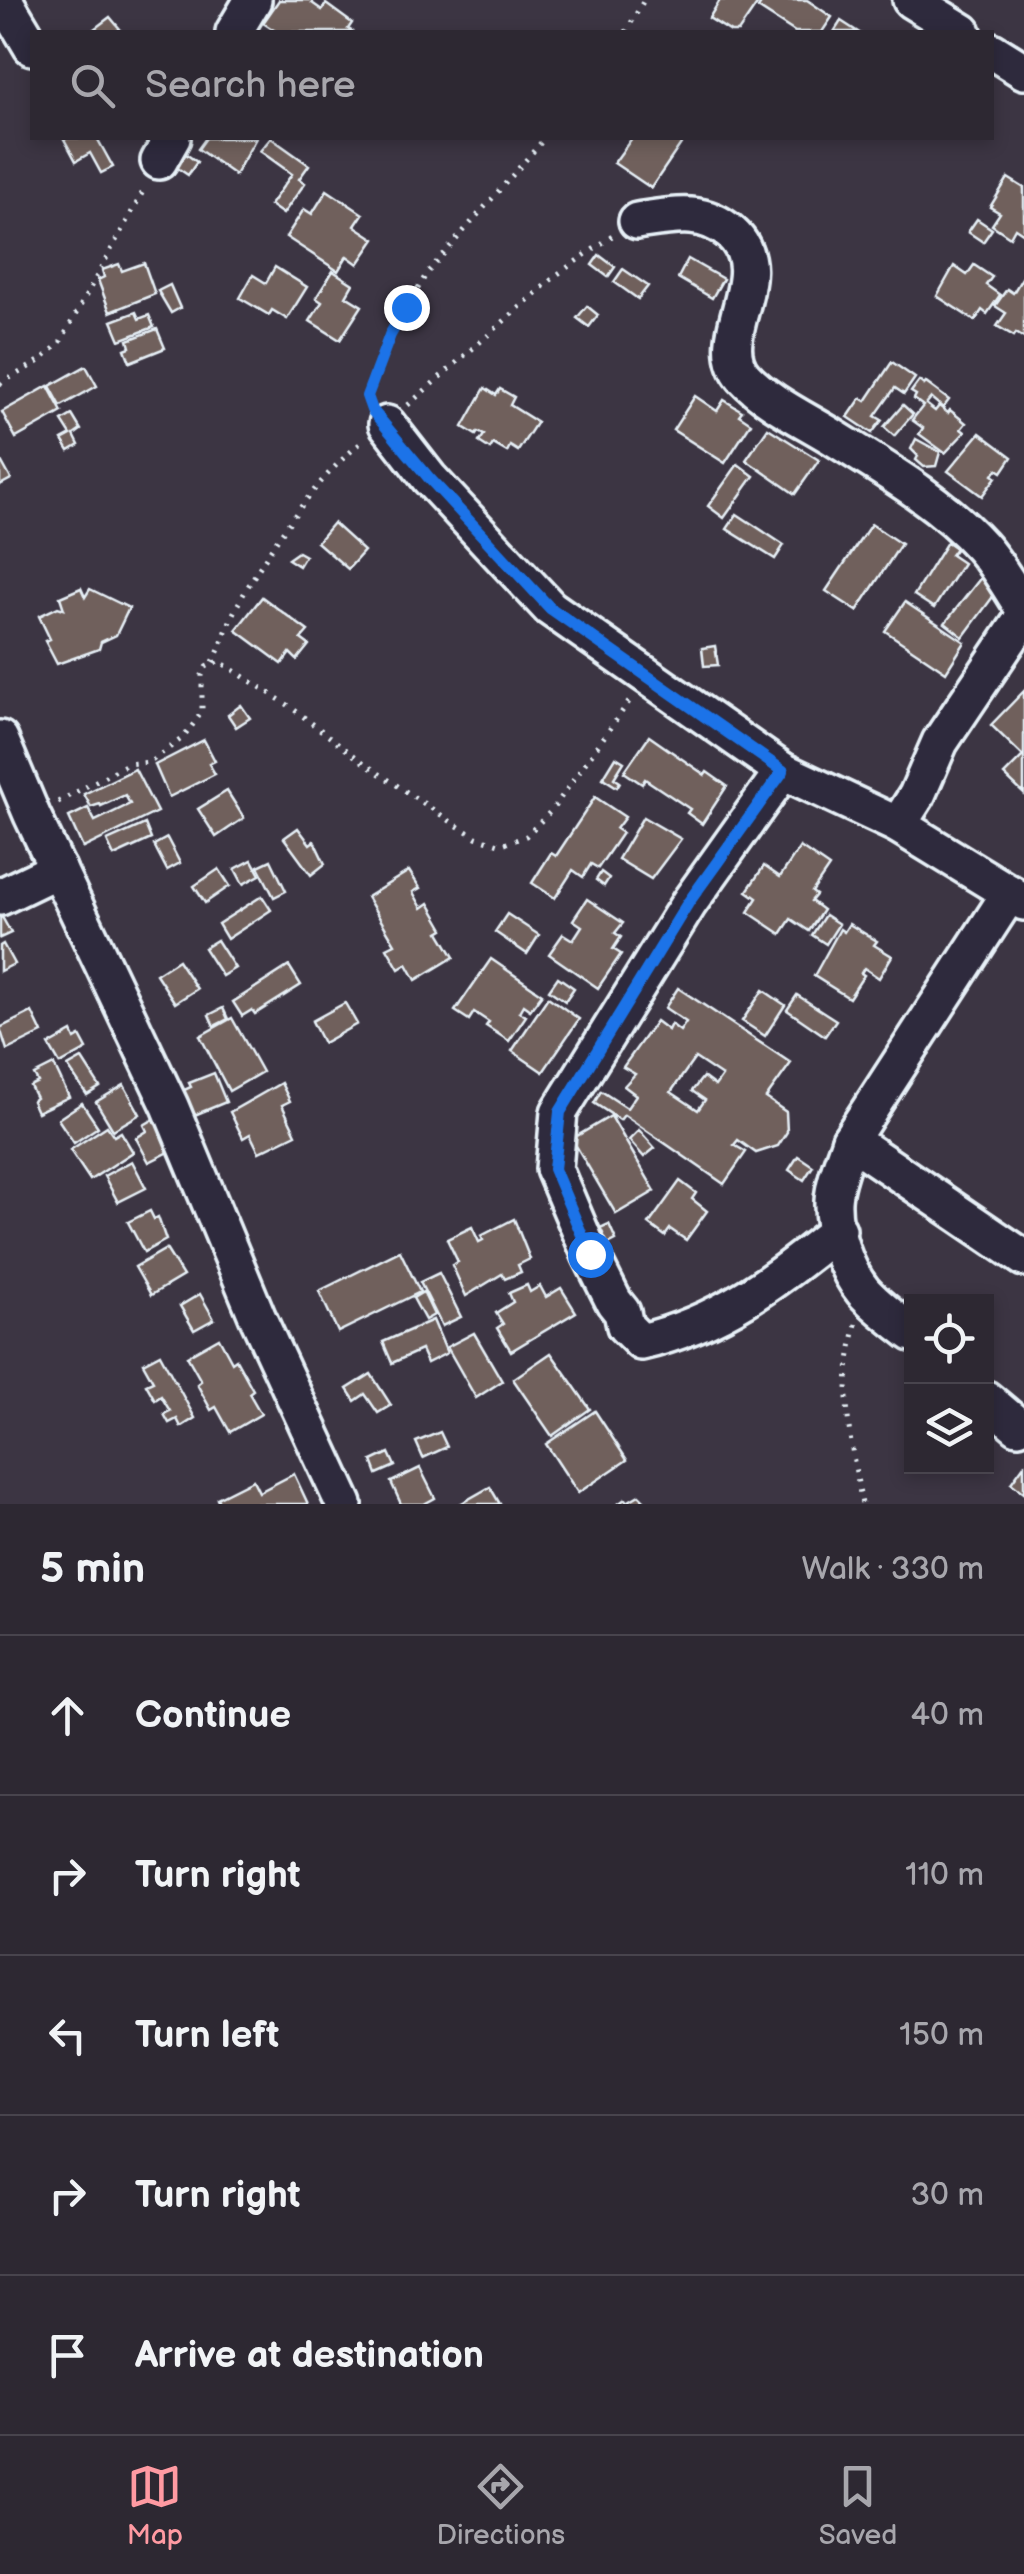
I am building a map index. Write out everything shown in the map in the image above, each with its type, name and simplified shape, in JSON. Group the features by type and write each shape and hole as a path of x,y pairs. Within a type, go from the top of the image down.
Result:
{"street":[{"path":"4,0 30,44"},
{"path":"235,30 253,0"},
{"path":"910,0 959,30"},
{"path":"994,51 1024,71"},
{"path":"637,221 696,215 720,224 742,243 748,274 733,356 744,377 773,400 893,475 958,523 997,566 1024,613 940,742 917,795 898,825"},
{"path":"386,424 429,478 550,608 783,771 898,825 1017,898 850,1140 833,1199 848,1265 863,1291 904,1326"},
{"path":"0,740 170,1106 257,1316 344,1504"},
{"path":"783,771 688,903 577,1080 560,1112 554,1169 590,1254 622,1312 624,1326 641,1342 694,1328 776,1281 838,1230"},
{"path":"0,897 58,869"},
{"path":"850,1140 1024,1258"},
{"path":"994,1405 1018,1426"}],"path":[{"path":"627,30 644,0"},
{"path":"386,424 372,410 367,396 390,335 427,273 543,140"},
{"path":"0,384 60,343 165,149"},
{"path":"32,816 126,764 150,762 184,737 202,712 202,676 224,641 238,605 296,514 331,472 558,274 637,221"},
{"path":"213,662 219,661 253,681 456,825 476,837 502,845 526,836 552,810 648,676"},
{"path":"862,1504 845,1391 848,1352 863,1291"}],"building":[{"path":"279,0 314,0 312,3 322,10 326,4 352,23 350,30 274,30 263,23"},
{"path":"720,0 760,0 739,30 728,30 709,18"},
{"path":"763,0 807,0 832,17 823,30 792,30 758,8"},
{"path":"110,17 120,29 118,30 93,30"},
{"path":"841,21 855,30 835,30"},
{"path":"65,140 98,140 113,167 101,173 90,153 76,161"},
{"path":"205,140 255,140 235,175 198,149"},
{"path":"274,140 309,165 299,179 305,183 283,214 270,205 292,174 260,151"},
{"path":"631,140 684,140 651,188 614,163"},
{"path":"182,151 197,162 188,175 173,165"},
{"path":"1008,178 1024,188 1024,234 1015,228 1010,237 992,225 1000,213 990,207"},
{"path":"327,190 363,214 355,226 375,239 358,264 347,256 338,271 286,237 304,209 312,214"},
{"path":"977,219 992,229 983,242 968,232"},
{"path":"599,255 615,267 608,277 592,265"},
{"path":"688,259 723,279 712,298 678,278"},
{"path":"144,263 155,294 110,312 98,280 104,277 102,270 119,264 122,271"},
{"path":"974,265 992,277 986,285 1000,295 987,314 982,310 975,321 937,296 954,266 967,275"},
{"path":"275,267 307,287 287,319 272,310 269,315 240,298 253,275 266,283"},
{"path":"623,269 648,286 638,299 614,282"},
{"path":"333,271 353,284 346,296 362,306 340,340 310,321 322,302 316,298"},
{"path":"1022,278 1024,338 997,326 1006,313 995,306 1007,289 1013,293"},
{"path":"170,285 180,308 171,313 158,291"},
{"path":"587,306 598,315 589,327 577,318"},
{"path":"136,312 139,319 149,315 154,327 120,340 112,321"},
{"path":"157,329 165,348 130,362 125,349 130,347 128,340"},
{"path":"892,362 915,378 904,394 895,388 875,416 882,420 872,433 848,417 861,398 866,401"},
{"path":"86,366 97,386 61,406 50,386"},
{"path":"919,381 949,400 943,408 931,398 926,404 935,411 939,406 948,413 950,410 966,423 961,429 965,432 945,453 919,434 923,428 912,420 923,406 911,392"},
{"path":"48,386 62,412 16,438 2,412"},
{"path":"485,388 496,395 500,389 514,397 510,405 537,422 518,451 510,446 507,452 493,444 490,449 479,442 484,435 463,427"},
{"path":"695,396 717,411 724,400 742,411 739,415 751,423 725,463 673,430"},
{"path":"903,405 913,414 894,436 884,427"},
{"path":"72,415 81,430 74,435 79,445 69,451 62,440 71,435 62,421"},
{"path":"768,428 819,460 795,494 746,460"},
{"path":"980,433 1012,457 1002,472 997,469 993,475 996,477 982,496 948,471"},
{"path":"916,439 940,452 936,466 924,467 916,460 918,456 911,449"},
{"path":"0,459 11,479 0,485"},
{"path":"738,464 754,476 724,518 708,506"},
{"path":"737,514 784,545 775,559 727,529"},
{"path":"333,523 364,551 348,569 317,542"},
{"path":"871,524 901,544 857,611 826,591"},
{"path":"947,542 956,548 951,555 963,563 934,608 914,595"},
{"path":"298,552 305,556 299,566 288,559"},
{"path":"990,566 995,594 963,637 945,623"},
{"path":"81,588 85,597 90,589 129,608 116,635 101,642 99,649 57,664 45,641 50,639 39,616 58,607 64,609 60,597"},
{"path":"262,597 308,631 301,639 309,645 297,660 290,653 282,664 236,630"},
{"path":"905,602 965,642 946,672 885,631"},
{"path":"715,646 718,665 704,666 702,648"},
{"path":"1024,691 1024,794 1004,775 1023,756 991,725"},
{"path":"241,705 250,718 236,727 228,715"},
{"path":"649,736 727,786 702,824 687,813 690,809 645,779 642,784 624,772"},
{"path":"204,740 215,761 209,764 215,774 169,797 155,765"},
{"path":"616,757 624,762 614,778 620,782 617,787 603,778"},
{"path":"135,769 157,812 83,848 69,817 88,808 95,821 130,804 125,795 91,807 84,794"},
{"path":"227,791 244,818 216,837 198,809"},
{"path":"595,797 625,817 616,829 622,833 598,868 591,864 583,877 573,870 555,898 532,883 551,853 556,856"},
{"path":"643,817 681,839 651,879 618,859"},
{"path":"145,824 151,839 114,856 107,841"},
{"path":"298,828 310,844 314,841 325,864 311,875 284,838"},
{"path":"167,838 180,863 167,870 154,845"},
{"path":"800,847 829,867 812,892 816,895 811,901 823,910 809,931 791,919 781,934 748,912 757,898 747,891 764,866 780,877"},
{"path":"252,860 260,875 243,884 235,869"},
{"path":"271,860 286,891 274,897 258,866"},
{"path":"219,869 230,886 205,903 194,886"},
{"path":"409,871 420,888 413,892 422,908 429,903 444,929 439,932 454,957 416,980 407,964 399,969 387,948 395,944 367,897"},
{"path":"601,872 609,878 604,886 596,880"},
{"path":"262,896 271,910 227,939 218,924"},
{"path":"587,899 623,923 615,933 621,937 613,949 621,954 598,988 549,954 563,934 573,940 582,926 573,920"},
{"path":"507,914 539,935 527,954 495,932"},
{"path":"825,915 839,924 826,944 812,935"},
{"path":"0,918 11,933 0,938"},
{"path":"849,924 877,941 874,945 892,956 879,978 864,968 864,975 849,998 814,976 840,929 844,932"},
{"path":"217,940 235,968 222,976 204,948"},
{"path":"3,944 14,964 0,971 0,946"},
{"path":"491,959 542,994 530,1010 523,1005 519,1012 526,1016 509,1041 486,1026 489,1022 474,1012 469,1020 455,1011"},
{"path":"178,960 197,989 175,1003 156,974"},
{"path":"289,966 301,985 255,1014 252,1010 242,1016 233,1002"},
{"path":"558,977 574,988 565,1001 549,990"},
{"path":"678,988 791,1063 766,1098 786,1112 787,1132 778,1146 756,1153 738,1140 734,1145 746,1152 724,1184 624,1115 620,1120 594,1103 601,1091 627,1108 636,1095 624,1086 635,1074 623,1067 656,1021 668,1030 671,1024 680,1031 686,1022 665,1008","holes":["695,1058 722,1076 715,1086 703,1077 692,1091 705,1100 698,1110 671,1092"]},
{"path":"763,990 785,1005 765,1036 742,1021"},
{"path":"797,995 836,1020 825,1036 787,1010"},
{"path":"548,997 579,1019 543,1072 512,1051"},
{"path":"345,1003 357,1024 323,1043 312,1021"},
{"path":"223,1008 228,1019 214,1026 209,1015"},
{"path":"32,1012 42,1033 7,1050 0,1028"},
{"path":"232,1018 262,1072 229,1091 200,1036"},
{"path":"72,1032 75,1039 80,1036 87,1049 60,1064 49,1045"},
{"path":"82,1059 100,1087 87,1095 68,1067"},
{"path":"54,1065 69,1097 37,1112 30,1086 38,1082 34,1075"},
{"path":"214,1073 226,1102 192,1116 182,1091 191,1087 189,1083"},
{"path":"281,1083 290,1101 282,1105 296,1134 259,1152 250,1134 243,1138 230,1112"},
{"path":"124,1085 140,1114 113,1130 96,1102"},
{"path":"82,1103 98,1127 74,1143 58,1119"},
{"path":"611,1116 655,1191 616,1214 572,1139"},
{"path":"154,1119 171,1151 149,1162 136,1138 147,1131 144,1125"},
{"path":"107,1126 114,1136 121,1132 133,1152 90,1180 70,1150"},
{"path":"639,1130 655,1148 644,1157 629,1140"},
{"path":"798,1156 813,1166 804,1180 789,1170"},
{"path":"132,1161 146,1188 118,1202 104,1176"},
{"path":"680,1181 696,1193 692,1199 707,1211 686,1240 670,1229 665,1236 649,1224"},
{"path":"150,1211 154,1219 158,1217 166,1240 144,1252 128,1222"},
{"path":"514,1219 530,1259 518,1265 521,1272 505,1279 502,1274 466,1296 452,1265 458,1262 447,1239 472,1227 479,1242 483,1240 481,1236"},
{"path":"609,1224 616,1240 608,1244 600,1228"},
{"path":"166,1249 183,1276 151,1295 135,1267"},
{"path":"400,1251 420,1292 338,1332 319,1291"},
{"path":"439,1273 461,1317 442,1326 420,1282"},
{"path":"527,1285 530,1292 540,1286 546,1297 561,1288 576,1312 511,1351 497,1328 503,1324 496,1313 513,1302 509,1293"},
{"path":"423,1292 434,1315 425,1320 413,1298"},
{"path":"200,1294 214,1319 194,1330 180,1306"},
{"path":"433,1320 447,1353 427,1363 421,1350 392,1363 383,1342"},
{"path":"474,1333 502,1381 476,1398 447,1347"},
{"path":"219,1338 232,1362 236,1359 261,1414 230,1432 216,1407 211,1410 187,1356"},
{"path":"551,1353 590,1409 552,1436 513,1379"},
{"path":"160,1354 195,1418 181,1427 177,1419 169,1423 164,1414 170,1411 161,1396 155,1400 146,1384 153,1381 143,1363"},
{"path":"371,1374 391,1405 378,1413 365,1394 355,1401 347,1389"},
{"path":"595,1411 627,1460 578,1493 546,1444"},
{"path":"440,1432 447,1447 423,1458 416,1442"},
{"path":"389,1453 395,1466 377,1474 372,1461"},
{"path":"1024,1465 1024,1493 1011,1483"},
{"path":"420,1468 435,1498 424,1504 401,1504 391,1482"},
{"path":"294,1474 308,1504 220,1504 217,1498 253,1480 259,1492"},
{"path":"490,1487 500,1504 460,1504"},
{"path":"639,1495 648,1504 618,1504 625,1499 627,1502"}],"route":[{"path":"406,307 390,335 367,396 372,410 429,478 550,608 783,771 688,903 560,1112 554,1169 590,1254"}]}
